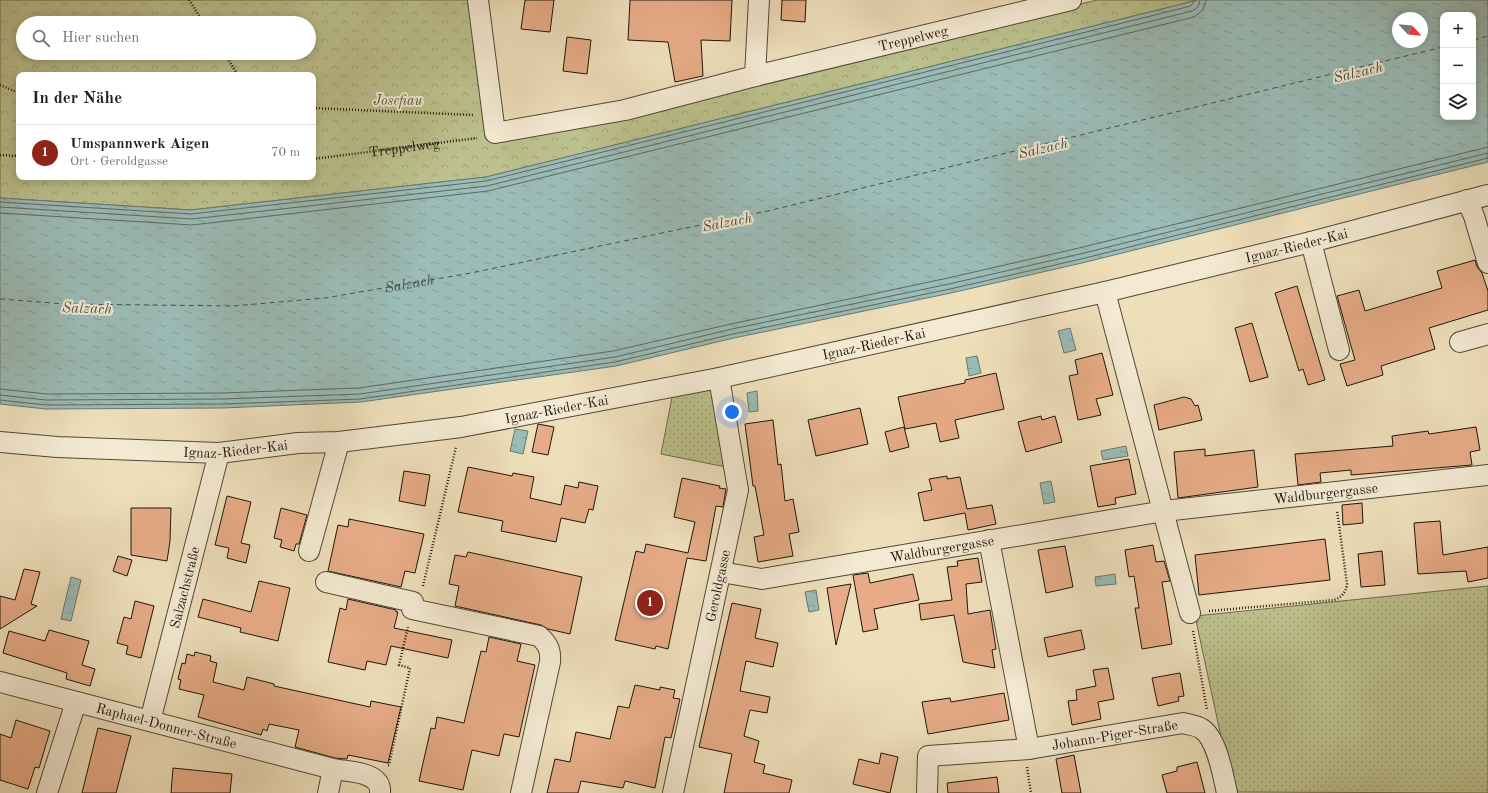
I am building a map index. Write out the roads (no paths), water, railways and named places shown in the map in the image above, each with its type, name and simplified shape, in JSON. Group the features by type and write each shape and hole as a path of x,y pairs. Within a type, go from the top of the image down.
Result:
{"street":[{"name":"Treppelweg","path":"478,0 493,125 625,110 755,76 1071,0"},
{"path":"755,76 759,0"},
{"name":"Ignaz-Rieder-Kai","path":"0,442 57,447 219,453 298,444 339,442 461,427 719,378 1105,292 1311,242 1488,195"},
{"path":"1467,200 1474,216 1488,263"},
{"path":"1311,242 1339,350"},
{"path":"1105,292 1190,613"},
{"path":"1460,342 1488,334"},
{"name":"Geroldgasse","path":"673,793 738,490 719,378"},
{"path":"309,550 339,442"},
{"name":"Salzachstraße","path":"150,721 219,453"},
{"name":"Waldburgergasse","path":"721,572 762,579 1164,511 1488,475"},
{"path":"989,540 1013,665 1027,755"},
{"path":"326,582 412,606 539,636 547,643 551,651 550,662 521,793"},
{"name":"Raphael-Donner-Straße","path":"0,682 333,769 367,775 376,780 379,785 380,793"},
{"path":"47,793 76,702"},
{"name":"Johann-Piger-Straße","path":"927,793 928,756 1027,755 1183,723 1202,729 1212,741 1218,755 1227,793"},
{"path":"328,793 333,769"}],"water":[{"name":"Salzach","path":"1198,0 1488,0 1488,162 1082,263 951,293 734,338 616,366 361,402 223,408 46,409 0,404 0,198 191,210 486,177"},
{"path":"1070,328 1076,350 1064,353 1058,331"},
{"path":"977,356 981,373 969,376 966,358"},
{"path":"757,391 758,411 749,412 747,393"},
{"path":"515,429 528,431 523,454 510,451"},
{"path":"1126,446 1128,456 1103,460 1101,451"},
{"path":"1051,481 1055,502 1044,504 1040,483"},
{"path":"1115,574 1116,584 1096,586 1095,577"},
{"path":"71,577 81,580 71,621 61,619"},
{"path":"816,590 819,610 809,612 805,592"}],"place":[{"name":"Umspannwerk Aigen","path":"650,603"}],"park label":[{"name":"Josefiau","path":"398,100"}]}
